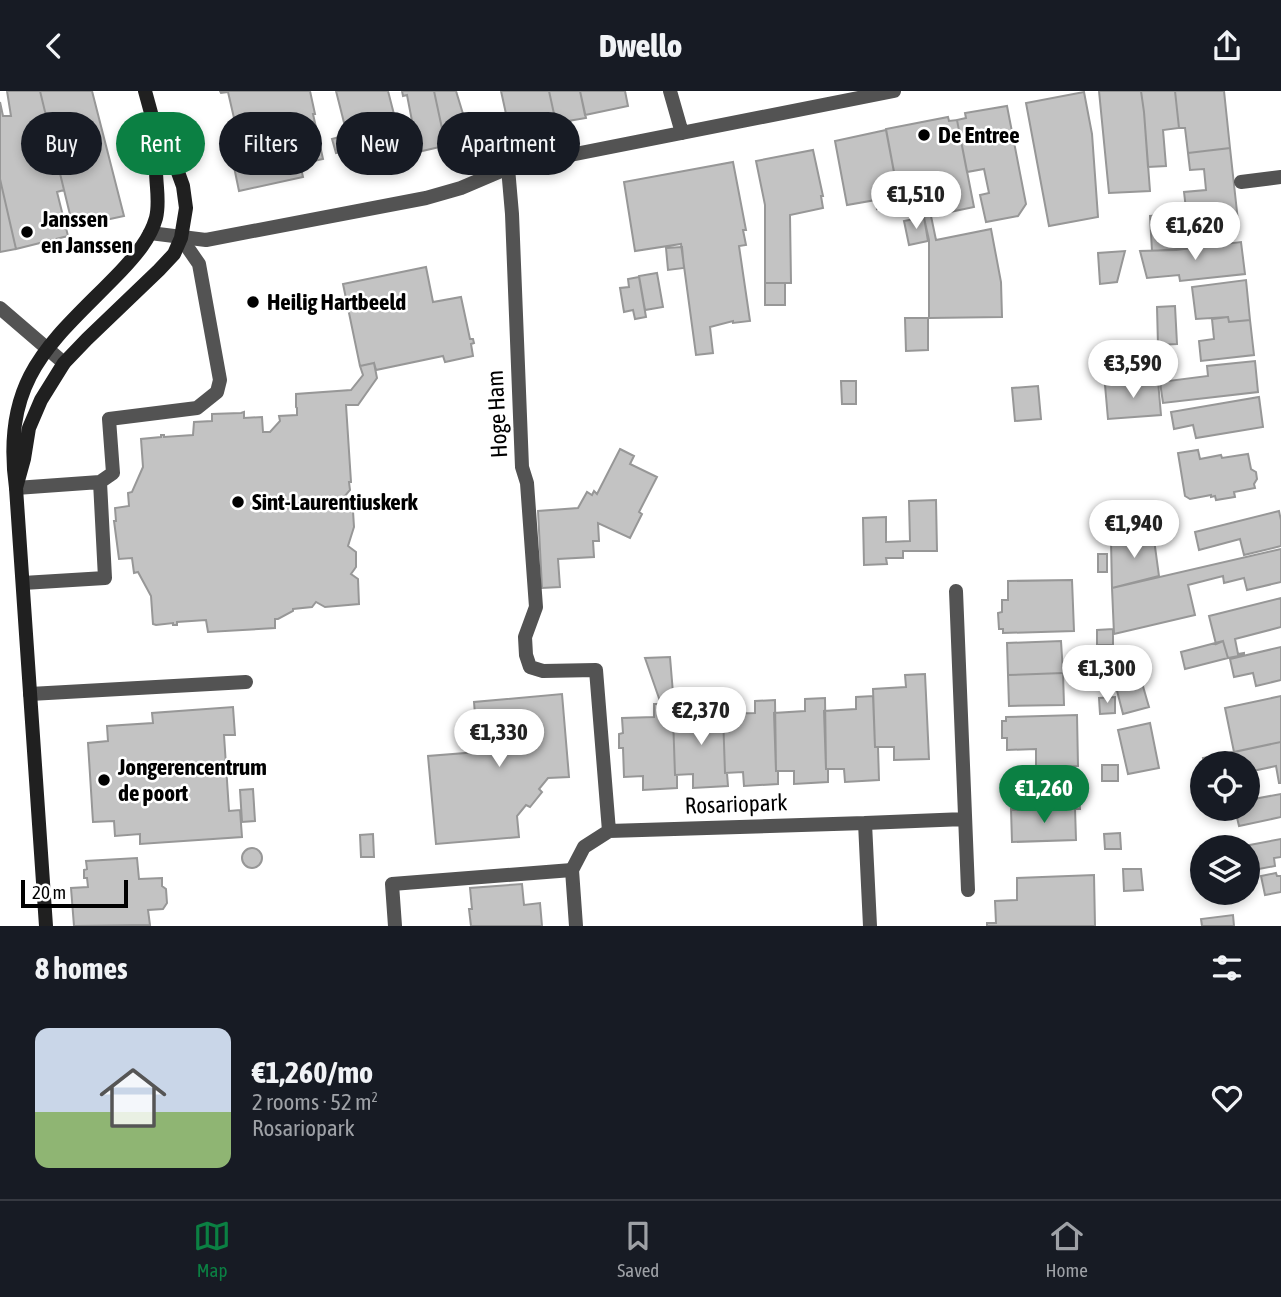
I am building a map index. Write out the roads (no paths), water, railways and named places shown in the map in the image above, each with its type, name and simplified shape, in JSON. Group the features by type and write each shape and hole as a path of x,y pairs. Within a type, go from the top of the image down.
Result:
{"main road":[{"path":"145,91 151,112"},
{"path":"16,373 42,342 109,283 134,257 150,233 156,218 158,202 156,175"},
{"path":"46,926 16,488 29,428 41,400 64,363 174,254 181,238 186,208 179,175"},
{"path":"1,421 7,469 16,488"}],"street":[{"path":"670,91 682,133"},
{"path":"580,154 894,91"},
{"path":"150,233 206,240 426,198 461,188 492,175"},
{"name":"Hoge Ham","path":"509,175 522,467 527,483 536,607 525,638 526,655 530,667 543,671 596,670 609,831"},
{"path":"1241,182 1281,177"},
{"path":"16,488 100,482 113,473 109,419 197,408 217,392 220,380 199,264 181,238"},
{"path":"0,308 64,363"},
{"path":"23,583 105,578 100,482"},
{"path":"956,591 968,890"},
{"path":"30,694 246,682"},
{"name":"Rosariopark","path":"609,831 965,818"},
{"path":"865,823 870,926"},
{"path":"576,926 572,870 584,847 609,831"},
{"path":"395,926 392,884 572,870"}],"place":[{"name":"De Entree","path":"924,135"},
{"name":"Janssen en Janssen","path":"27,232"},
{"name":"Heilig Hartbeeld","path":"253,302"},
{"name":"Sint-Laurentiuskerk","path":"238,502"},
{"name":"Jongerencentrum de poort","path":"104,780"}]}
